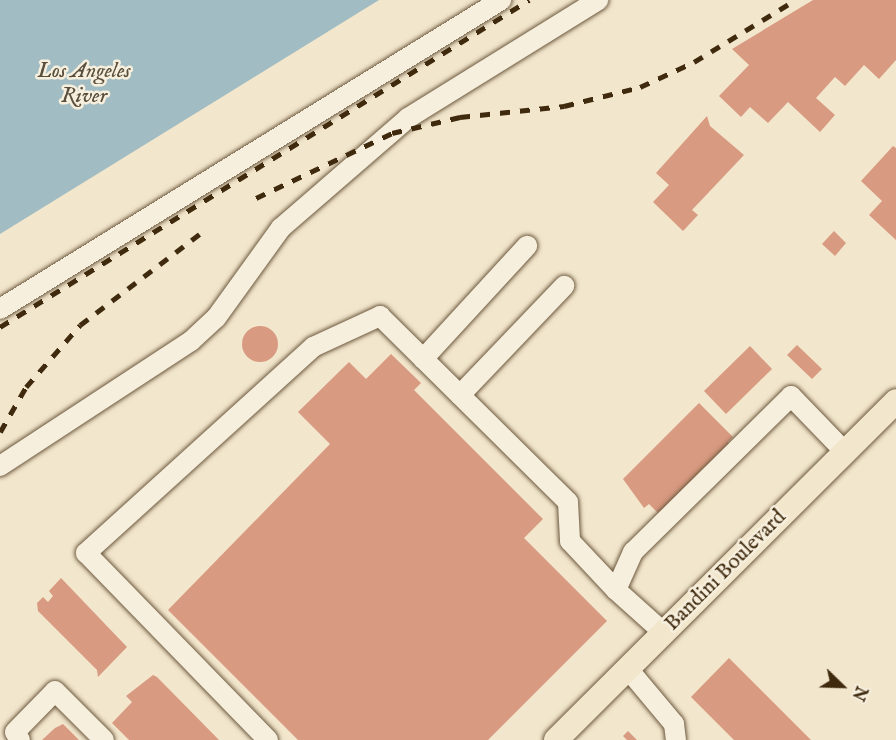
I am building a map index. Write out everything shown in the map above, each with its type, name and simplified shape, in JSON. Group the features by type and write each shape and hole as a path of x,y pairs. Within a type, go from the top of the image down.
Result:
{"main road":[{"name":"Bandini Boulevard","path":"556,740 896,401"}],"lane":[{"path":"0,309 501,0"},
{"path":"0,466 191,341 216,318 281,228 408,118 598,0"},
{"path":"423,359 527,246"},
{"path":"460,395 564,286"},
{"path":"268,740 86,553 313,347 380,316 568,502 570,541 616,590 664,633"},
{"path":"616,590 633,552 791,396 845,452"},
{"path":"628,669 674,724 676,740"},
{"path":"20,740 15,732 55,691 104,740"}],"water":[{"name":"Los Angeles River","path":"0,0 379,0 0,234"}],"building":[{"path":"813,0 896,0 896,60 879,79 864,65 845,86 835,77 816,98 835,115 820,132 788,102 768,123 750,107 741,117 719,96 749,65 732,49"},
{"path":"707,116 710,126 744,155 692,210 698,215 683,231 653,202 669,185 656,173"},
{"path":"893,146 896,148 896,240 869,215 882,201 861,181"},
{"path":"834,231 846,243 835,256 822,244"},
{"path":"260,326 273,331 278,344 273,357 260,362 247,357 242,344 247,331"},
{"path":"797,345 822,369 812,379 787,355"},
{"path":"750,346 772,369 726,414 704,391"},
{"path":"391,354 421,383 414,390 543,519 524,538 607,621 488,740 298,740 168,610 330,444 298,412 349,362 366,379"},
{"path":"699,403 733,437 728,442 733,447 658,513 649,504 644,508 623,479"},
{"path":"61,578 127,647 98,677 97,670 38,611 37,603 43,597 48,602 53,596 49,591"},
{"path":"729,658 811,740 734,740 691,697"},
{"path":"153,675 219,740 129,740 112,723 132,702 126,696"},
{"path":"63,724 79,740 42,740 55,728"},
{"path":"628,731 637,740 627,740 623,736"}],"railway":[{"path":"0,327 529,0"},
{"path":"256,198 392,133 460,117 564,106 640,87 694,62 795,0"},
{"path":"0,432 26,387 80,325 206,229"}]}
